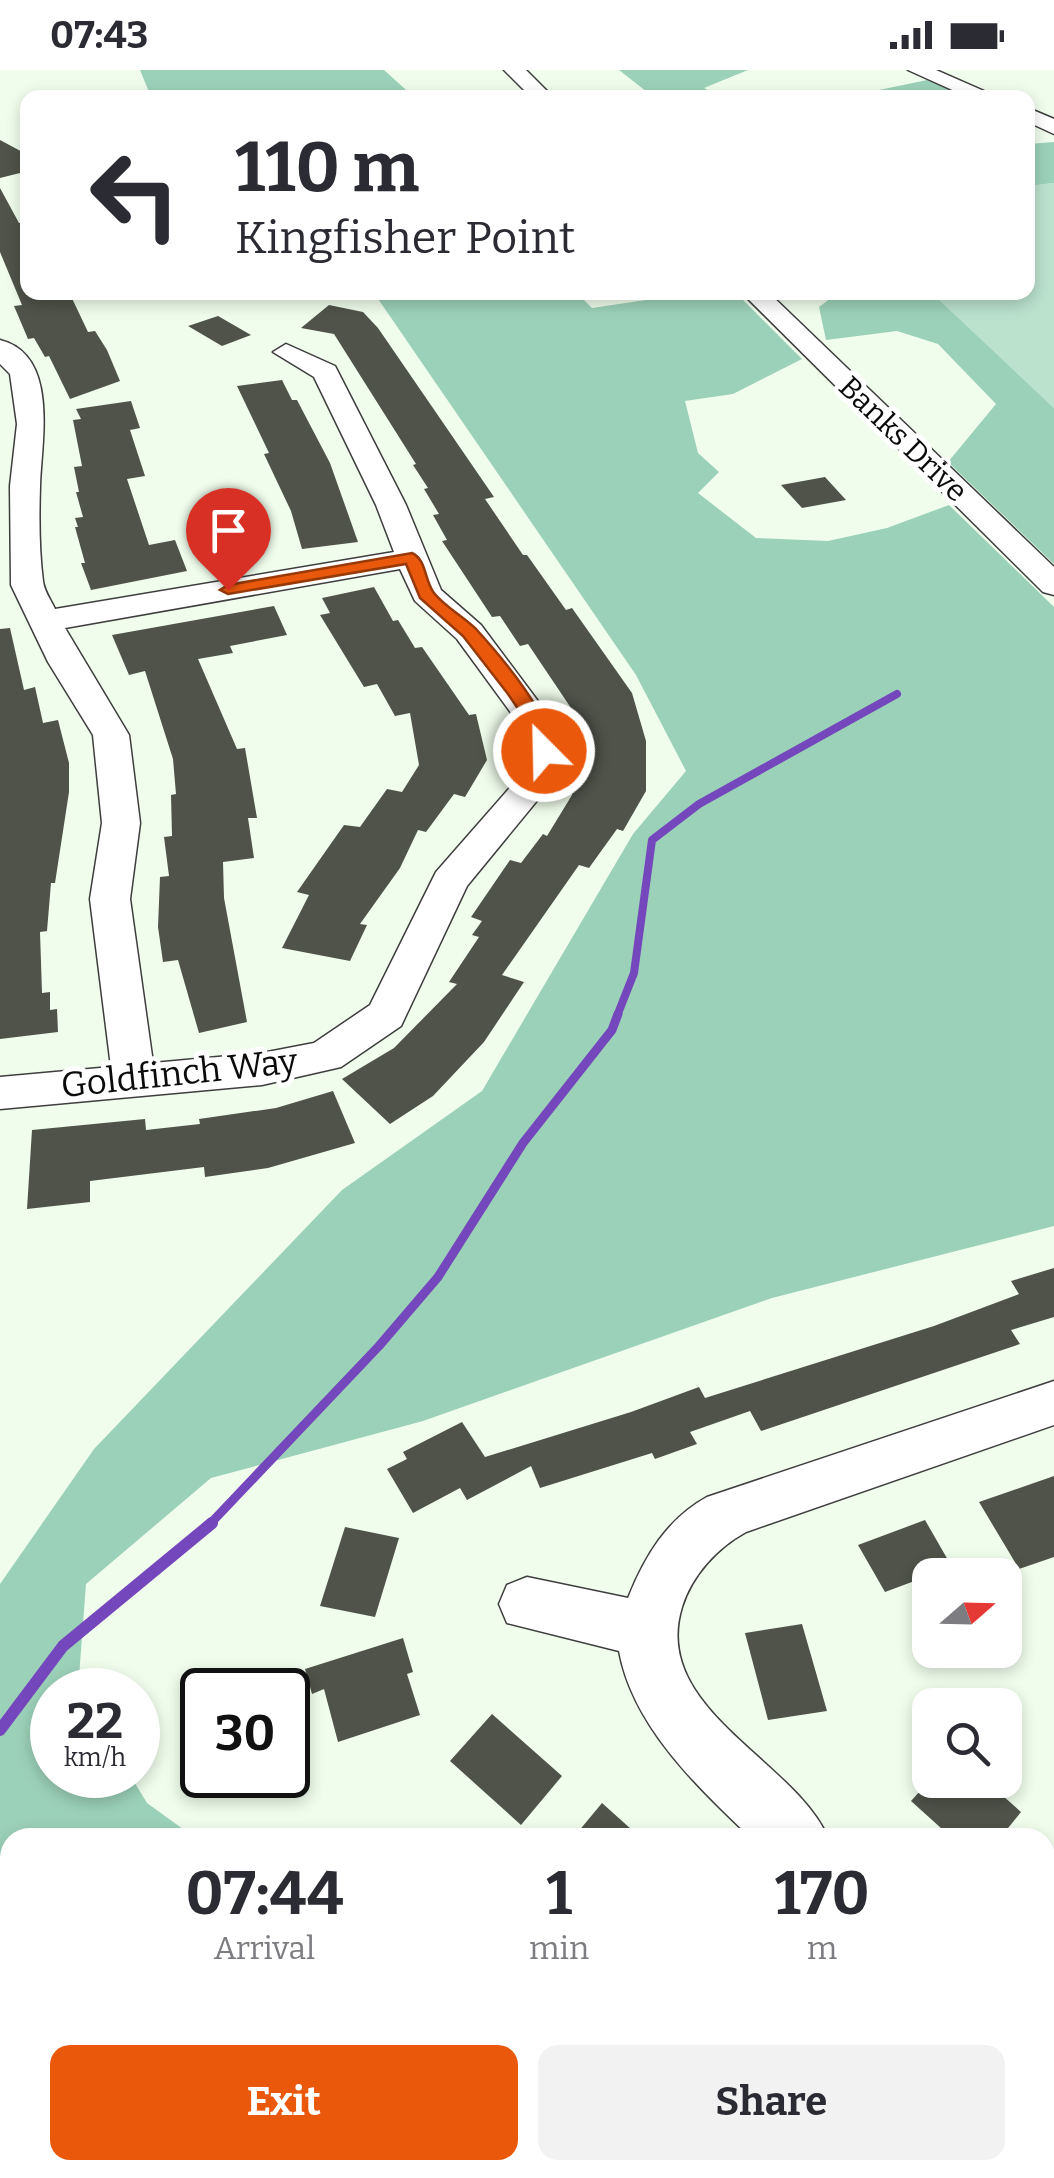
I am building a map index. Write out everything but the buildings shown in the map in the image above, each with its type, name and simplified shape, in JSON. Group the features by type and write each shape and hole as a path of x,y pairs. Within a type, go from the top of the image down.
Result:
{"street":[{"path":"514,70 535,90"},
{"path":"918,70 969,90"},
{"name":"Banks Drive","path":"761,300 1054,584"},
{"path":"0,348 23,372 31,424 26,486 28,585 64,662 111,735 121,823 110,899 124,1024 135,1078"},
{"name":"Goldfinch Way","path":"0,1093 262,1069 326,1056 386,1015 450,881 531,786 544,751 540,728 469,632 426,594 391,504 325,372 286,352"},
{"path":"45,621 412,558"},
{"path":"786,1828 735,1782 691,1729 654,1673 646,1646 666,1576 678,1556 705,1528 744,1505 800,1491 1054,1403"},
{"path":"527,1604 650,1630"}],"green space":[{"path":"140,70 384,70 406,90 148,90"},
{"path":"619,70 748,70 704,88 707,90 644,90"},
{"path":"927,80 955,90 879,90"},
{"path":"1054,142 1054,183 1035,185 1035,143"},
{"path":"1054,183 1054,408 939,300 1035,300 1035,185"},
{"path":"379,300 584,300 592,308 646,300 743,300 802,359 733,394 685,401 698,453 719,472 698,493 756,538 828,541 887,528 949,505 1054,607 1054,1226 772,1298 423,1421 211,1478 86,1584 80,1668 30,1668 30,1798 144,1798 182,1828 0,1828 0,1584 94,1449 342,1190 482,1091 633,834 686,771 636,675"},
{"path":"828,300 939,300 1054,408 1054,564 948,462 996,404 938,344 897,331 826,340 819,307"}],"waterway":[{"path":"617,1016 634,973 652,840 699,804 897,694"},
{"path":"209,1525 379,1346 438,1277 523,1143 612,1030 618,1014"},
{"path":"0,1730 63,1646 212,1523"}],"route":[{"path":"228,590 412,558 426,594 469,632 515,691 540,728 544,751"}]}
